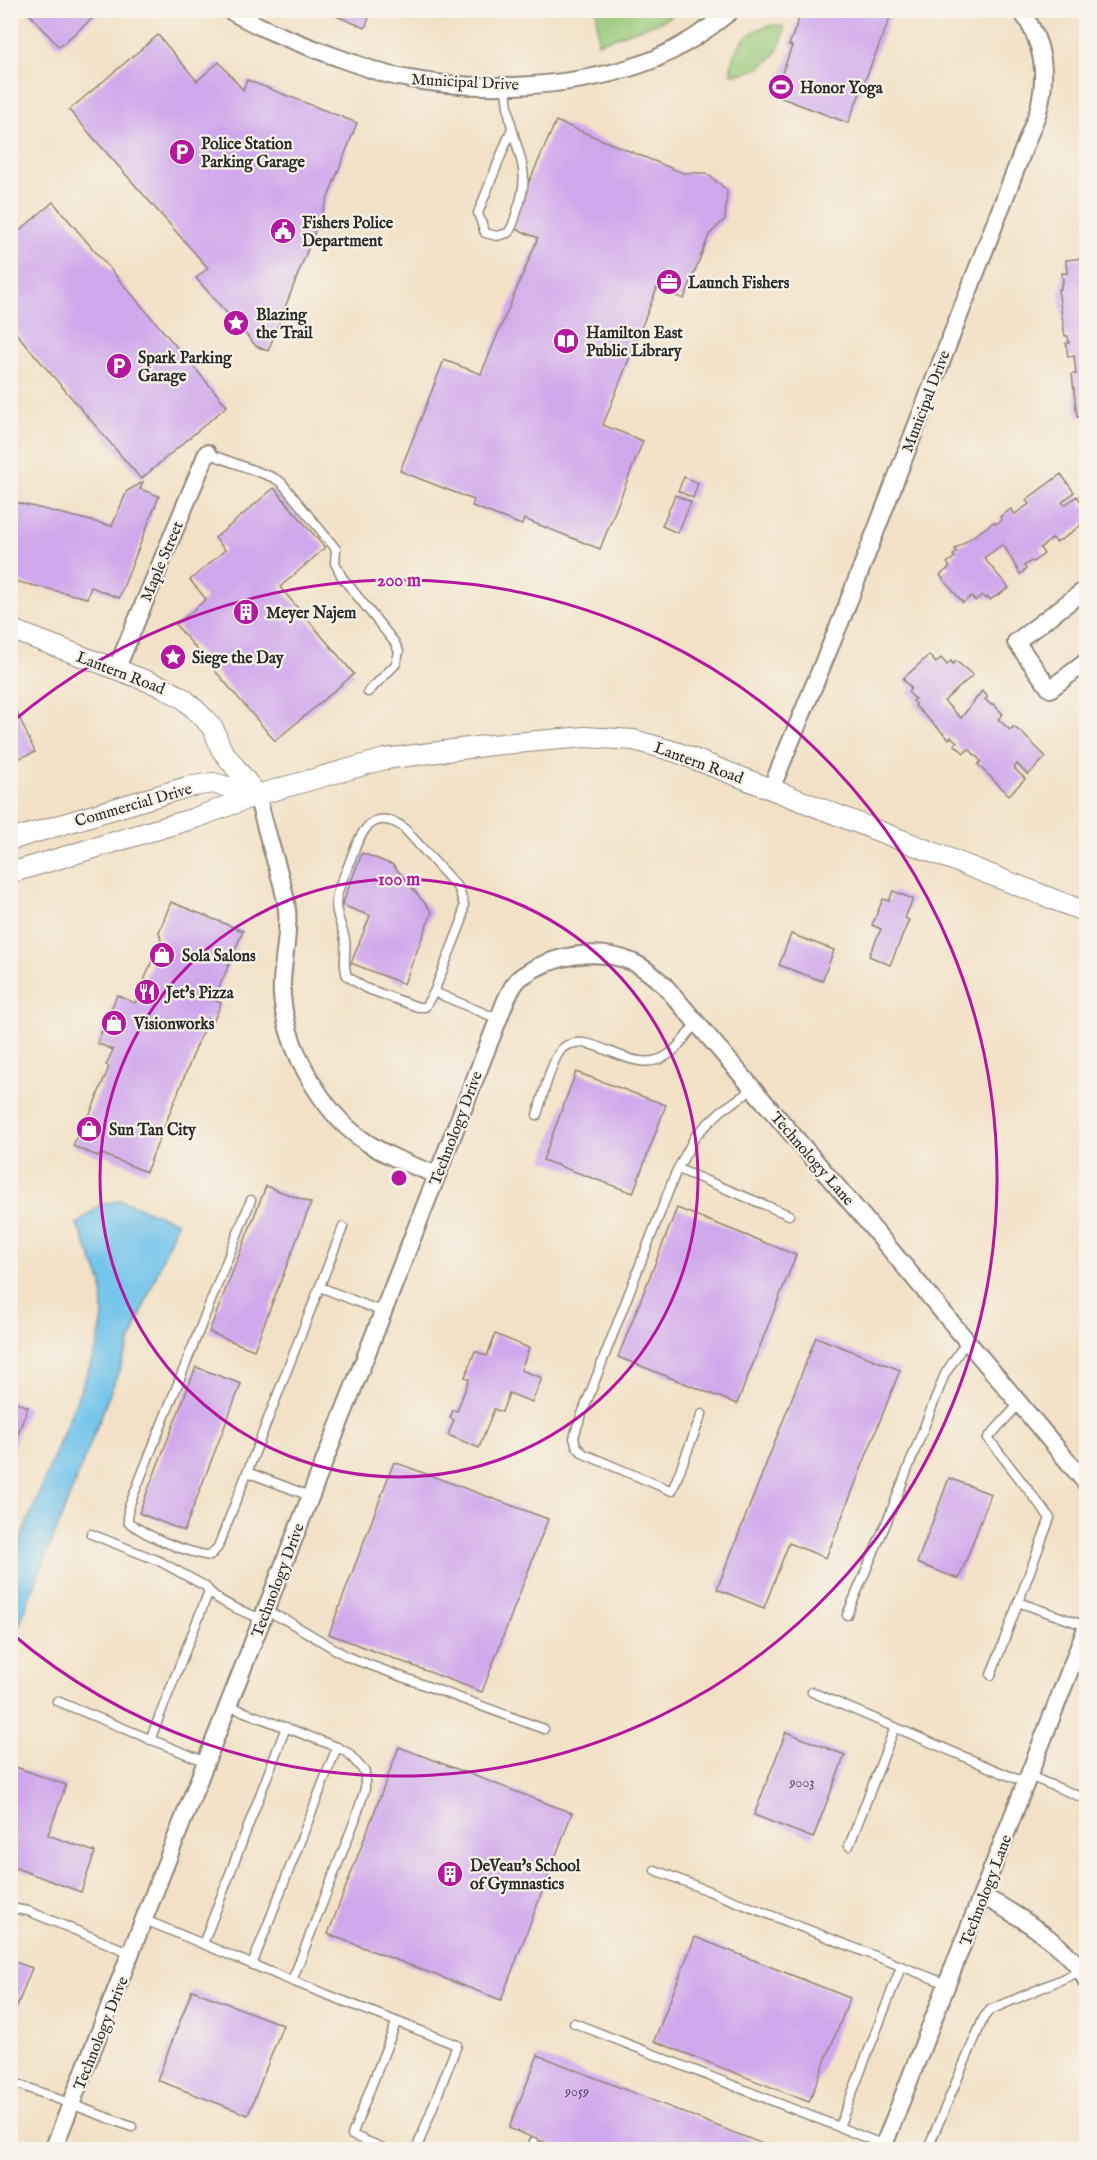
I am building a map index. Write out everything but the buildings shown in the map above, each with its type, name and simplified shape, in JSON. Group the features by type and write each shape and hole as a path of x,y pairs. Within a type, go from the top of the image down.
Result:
{"street":[{"name":"Municipal Drive","path":"230,10 287,39 397,77 505,86 558,82 633,66 656,58 692,39 732,10"},
{"name":"Municipal Drive","path":"771,789 844,612 1038,112 1044,89 1043,66 1032,31 1021,10"},
{"name":"Maple Street","path":"116,670 207,453"},
{"path":"1086,589 1016,642 1050,689 1086,662"},
{"name":"Lantern Road","path":"10,629 163,687 184,699 214,729 221,749 257,795"},
{"name":"Lantern Road","path":"195,818 257,795 385,759 491,745 585,737 634,740 666,748 1086,912"},
{"name":"Commercial Drive","path":"10,840 187,787 213,783 257,795"},
{"path":"257,795 283,887 287,910 282,998 291,1034 302,1063 334,1114 356,1135 386,1154 437,1175"},
{"name":"Commercial Drive","path":"10,873 195,818"},
{"name":"Technology Lane","path":"500,1015 519,978 562,958 599,955 621,958 641,966 665,986 1086,1483"},
{"name":"Technology Drive","path":"53,2150 500,1015"},
{"name":"Technology Lane","path":"883,2147 1086,1628"},
{"path":"982,1896 1023,1919 1073,1960 1084,1975"}],"lane":[{"path":"505,86 512,128 522,159 525,180 511,229 502,235 492,236 485,234 478,213 512,128"},
{"path":"207,453 281,482 336,549 335,563 342,577 395,643 399,652 396,664 368,692"},
{"path":"380,819 393,820 403,827 459,889 464,905 462,921 434,992 425,1007 418,1007 365,988 346,976 343,965 345,942 336,906 337,894 360,834 370,824 380,819"},
{"path":"434,992 500,1015"},
{"path":"537,1115 556,1057 564,1047 577,1043 595,1046 637,1062 656,1061 673,1052 696,1023"},
{"path":"702,1414 672,1491 585,1454 577,1447 574,1438 589,1394 678,1169 696,1135 721,1112 753,1089"},
{"path":"678,1169 789,1215"},
{"path":"250,1200 128,1509 128,1522 139,1530 195,1553 210,1556 218,1547 343,1227"},
{"path":"320,1287 383,1312"},
{"path":"847,1615 945,1374 967,1340"},
{"path":"991,1675 1050,1518 988,1438 1020,1403"},
{"path":"247,1472 310,1496"},
{"path":"91,1534 159,1561 198,1581 240,1611 286,1620 348,1658 544,1729"},
{"path":"150,1740 209,1591"},
{"path":"1018,1602 1086,1628"},
{"path":"812,1692 1028,1779 1086,1796"},
{"path":"57,1701 206,1762"},
{"path":"229,1706 337,1747 348,1753 365,1772 365,1789 356,1820 292,1981"},
{"path":"203,1944 286,1727"},
{"path":"849,1846 895,1727"},
{"path":"252,1965 337,1747"},
{"path":"655,1870 947,1984"},
{"path":"10,1908 28,1911 132,1953"},
{"path":"145,1920 396,2023 457,2045 416,2150"},
{"path":"839,2127 901,1967"},
{"path":"927,2150 984,2017 990,2010 1084,1975"},
{"path":"388,2150 352,2135 396,2023"},
{"path":"574,2023 839,2127 883,2147"},
{"path":"10,2081 132,2127"}],"green space":[{"path":"597,10 679,11 662,21 598,43"},
{"path":"777,25 784,27 782,38 779,47 768,62 751,71 731,74 734,55 744,40 758,29"}],"water":[{"path":"120,1200 177,1222 11,1646 11,1564 97,1348 103,1318 102,1283 77,1224 100,1205"}],"place":[{"name":"Honor Yoga","path":"781,87"},
{"name":"Police Station Parking Garage","path":"182,152"},
{"name":"Fishers Police Department","path":"283,231"},
{"name":"Launch Fishers","path":"669,282"},
{"name":"Blazing the Trail","path":"236,323"},
{"name":"Hamilton East Public Library","path":"566,341"},
{"name":"Spark Parking Garage","path":"119,366"},
{"name":"Meyer Najem","path":"246,612"},
{"name":"Siege the Day","path":"173,657"},
{"name":"Sola Salons","path":"162,955"},
{"name":"Jet's Pizza","path":"147,992"},
{"name":"Visionworks","path":"114,1023"},
{"name":"Sun Tan City","path":"89,1129"},
{"name":"DeVeau's School of Gymnastics","path":"450,1874"}]}
